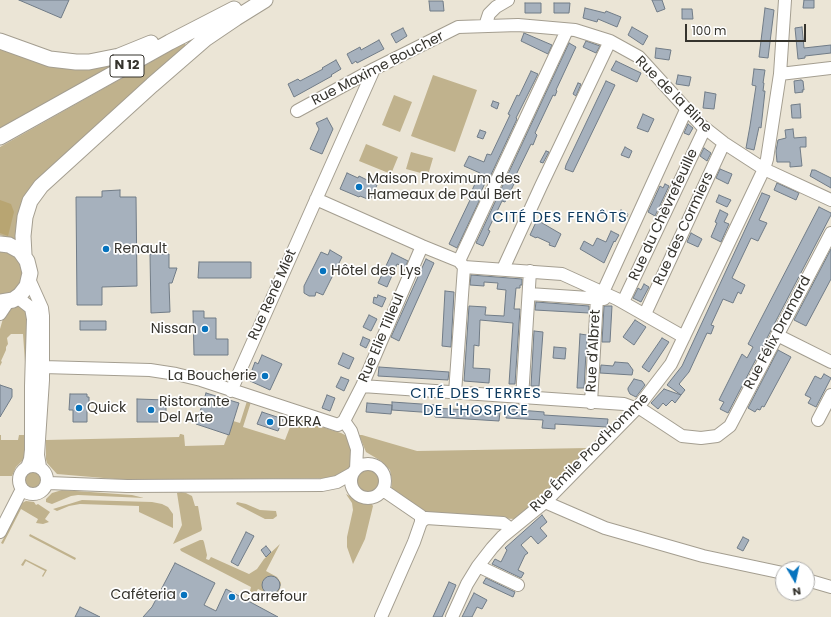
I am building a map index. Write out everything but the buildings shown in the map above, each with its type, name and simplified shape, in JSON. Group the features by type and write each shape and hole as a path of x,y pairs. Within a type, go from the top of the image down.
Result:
{"main road":[{"name":"N 12","path":"0,137 170,42 251,0"},
{"path":"6,304 25,290 29,280 29,267 24,255 23,236 25,217 30,201 41,186 205,39 265,0"},
{"path":"0,41 50,59 89,62 119,56 154,42 170,42"},
{"path":"0,45 23,50"},
{"path":"0,244 9,245 24,255"}],"street":[{"path":"485,26 489,14 496,7 508,0"},
{"name":"Rue Émile Prod'Homme","path":"452,617 467,584 478,566 502,537 544,502 638,407 671,364 764,169 767,159 780,74 785,0"},
{"name":"Rue de la Bline","path":"458,27 518,25 575,30 610,41 639,58 686,110 724,143 764,169 831,200"},
{"name":"Rue Maxime Boucher","path":"297,111 374,69 458,27"},
{"path":"455,393 461,264 567,30"},
{"path":"503,269 610,41"},
{"path":"780,74 831,68"},
{"name":"Rue René Miet","path":"231,391 374,69"},
{"path":"600,295 686,110"},
{"name":"Rue du Chèvrefeuille","path":"620,301 705,128"},
{"name":"Rue des Cormiers","path":"644,314 724,143"},
{"path":"316,199 461,264 562,274 600,295 620,301 684,337"},
{"name":"Rue Félix Dramard","path":"638,407 682,436 701,438 717,436 730,426 831,233"},
{"name":"Rue Elie Tilleul","path":"344,421 362,386 422,246"},
{"path":"522,398 530,271"},
{"path":"29,280 43,312 43,367 38,455 40,467 47,475 48,482 43,491 36,494 29,494 22,489 19,484 20,475 27,467 40,467"},
{"path":"529,294 600,295"},
{"name":"Rue d'Albret","path":"591,403 600,295"},
{"path":"6,304 26,303 31,308 33,319 31,450 27,467"},
{"path":"777,335 831,362"},
{"path":"43,367 150,370 201,380 338,425 344,421 351,431 357,449 355,471 352,485 356,493 361,497 369,498 376,496 383,490 386,482 384,474 378,467 372,465 362,465 355,471 337,482 322,485 127,486 48,482"},
{"path":"362,386 591,403 624,404 632,407 638,407"},
{"path":"818,420 831,395"},
{"path":"357,449 372,465"},
{"path":"322,485 356,493"},
{"path":"0,532 22,489"},
{"path":"381,617 414,542 421,522 421,516 383,490"},
{"path":"544,502 605,528 703,556 775,571"},
{"path":"421,522 426,518 503,523 511,529"},
{"path":"478,566 518,585"},
{"path":"815,582 831,587"}],"shaded area":[{"path":"184,43 189,48 51,174 16,240 0,235 0,147"},
{"path":"0,48 125,58 0,129"},
{"path":"433,75 477,90 455,152 411,136"},
{"path":"394,95 412,102 400,132 382,125"},
{"path":"366,144 398,157 391,174 359,161"},
{"path":"411,152 433,158 428,175 406,169"},
{"path":"0,200 11,204 14,212 8,236 0,233"},
{"path":"0,249 17,255 25,273 17,291 0,297"},
{"path":"14,307 21,307 25,309 27,313 28,359 25,362 23,334 11,334 7,338 8,344 0,366 0,329 4,315"},
{"path":"247,401 251,402 243,427 285,440 292,422 291,418 288,416 347,436 352,449 352,463 348,470 335,478 127,480 57,474 47,463 46,440 179,437 181,434 184,435 185,446 224,445 233,421 240,423"},
{"path":"0,435 1,440 18,440 19,435 25,435 25,458 16,467 12,476 0,476"},
{"path":"359,435 417,451 588,448 590,451 515,519 428,515 391,491 392,481 390,470 381,461 366,452"},
{"path":"368,469 373,470 379,476 379,486 373,492 368,493 363,492 357,486 356,481 357,476 363,470"},
{"path":"33,471 39,474 42,480 39,486 33,489 27,486 24,480 27,474"},
{"path":"62,490 132,495 144,498 78,495 71,496 52,504 46,502 46,499 52,493"},
{"path":"181,492 192,496 195,506 198,506 202,529 201,531 173,544 182,525 177,493"},
{"path":"346,494 361,502 371,503 373,506 365,539 353,564 347,547 347,537 353,510 352,503"},
{"path":"82,500 152,502 162,504 168,507 173,514 173,528 139,512 139,506 80,504 69,506 57,511 53,509"},
{"path":"26,501 34,502 36,505 38,504 50,512 45,519 49,522 43,524 36,523 38,519 21,509 3,544 1,543 22,503"},
{"path":"237,502 260,510 276,511 277,516 273,519 265,519 236,504"},
{"path":"30,534 76,558 75,560 29,536"},
{"path":"203,540 204,542 207,555 206,559 209,560 211,557 249,574 257,569 264,559 280,544 266,571 277,577 281,583 280,589 275,597 258,589 255,594 250,591 251,587 181,551 180,549"},
{"path":"25,559 47,570 43,577 42,576 45,571 26,561 23,566 21,565"}],"place":[{"name":"Maison Proximum des Hameaux de Paul Bert","path":"359,187"},
{"name":"Renault","path":"106,249"},
{"name":"Hôtel des Lys","path":"323,271"},
{"name":"Nissan","path":"205,329"},
{"name":"La Boucherie","path":"265,376"},
{"name":"Quick","path":"79,408"},
{"name":"Ristorante Del Arte","path":"151,410"},
{"name":"DEKRA","path":"270,422"},
{"name":"Caféteria","path":"184,595"},
{"name":"Carrefour","path":"232,597"}],"district":[{"name":"CITÉ DES FENÔTS","path":"560,218"},
{"name":"CITÉ DES TERRES DE L'HOSPICE","path":"476,402"}]}
